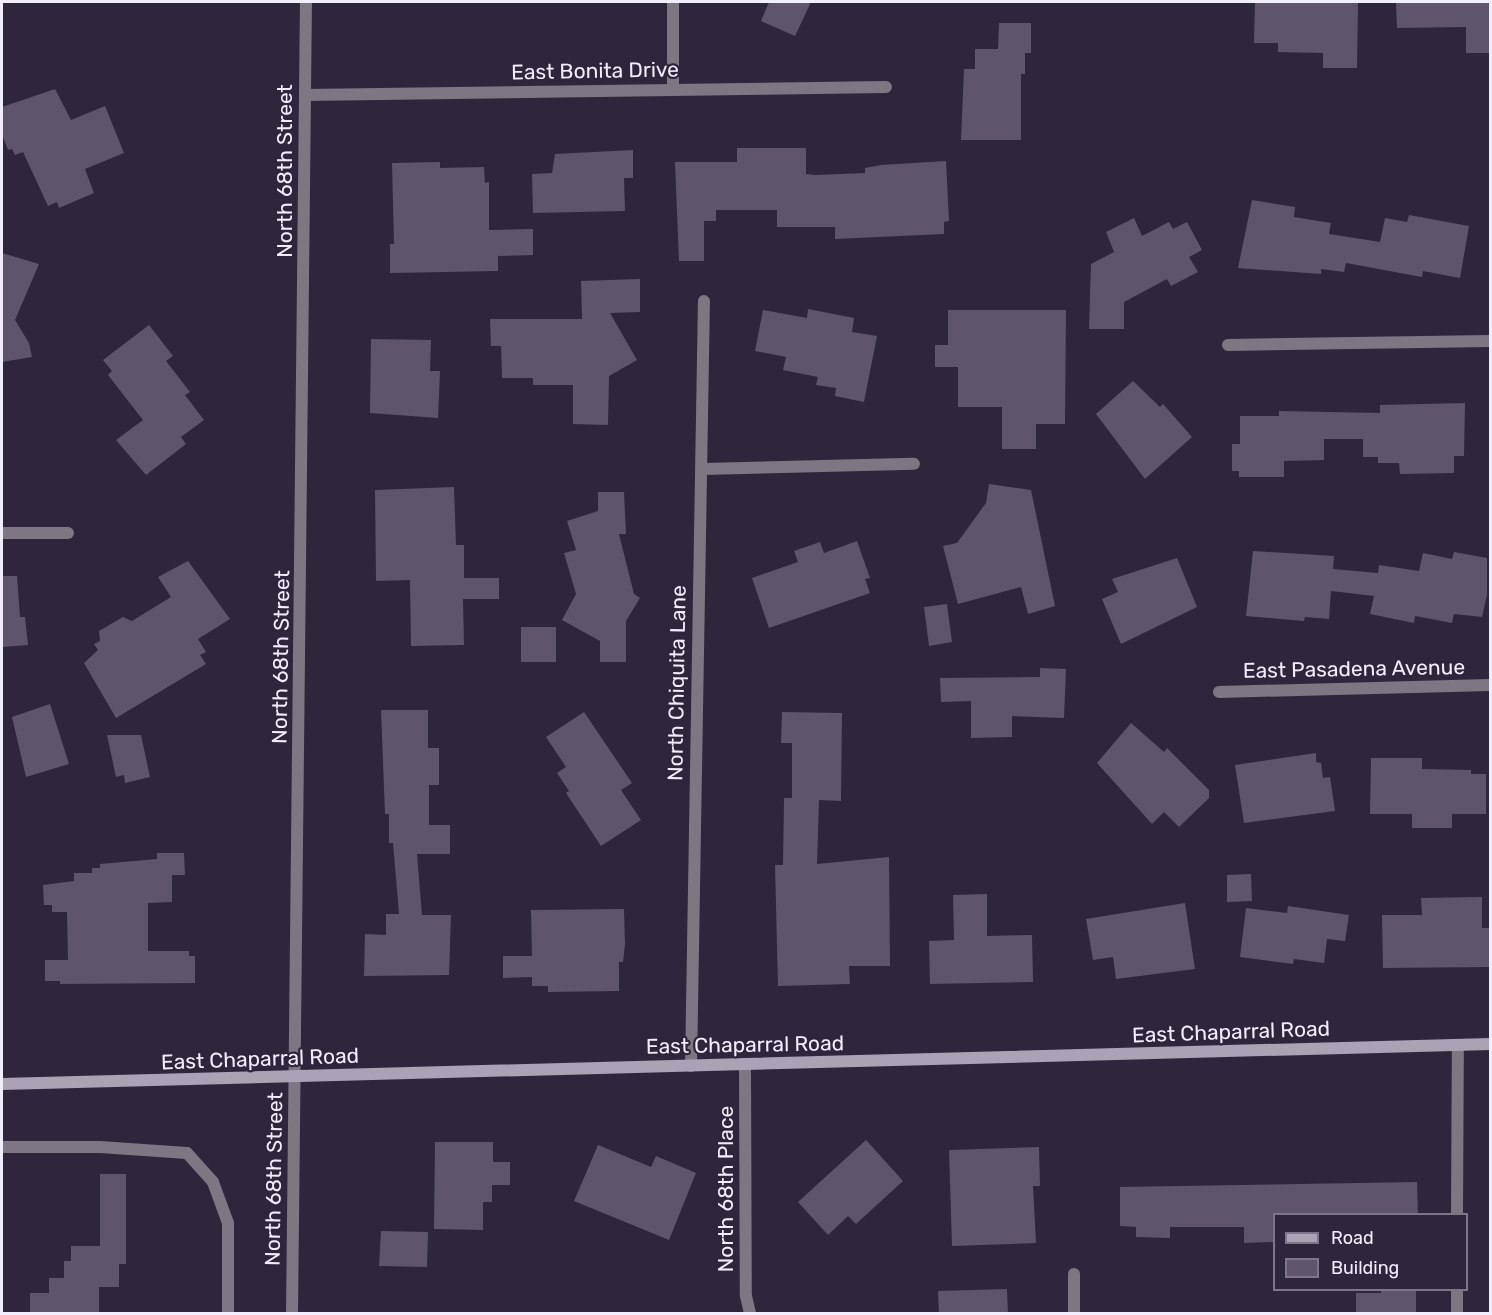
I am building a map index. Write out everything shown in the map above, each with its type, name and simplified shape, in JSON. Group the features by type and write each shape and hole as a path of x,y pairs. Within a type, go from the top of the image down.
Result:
{"main road":[{"name":"East Chaparral Road","path":"2,1084 294,1079 691,1065 1491,1044"}],"street":[{"name":"North 68th Street","path":"292,1314 306,2"},
{"path":"673,2 673,90"},
{"name":"East Bonita Drive","path":"305,95 886,87"},
{"name":"North Chiquita Lane","path":"691,1065 695,695 703,469 704,301"},
{"path":"1228,345 1491,341"},
{"path":"703,469 914,464"},
{"path":"2,533 68,533"},
{"name":"East Pasadena Avenue","path":"1219,692 1491,685"},
{"path":"1457,1213 1458,1045"},
{"name":"North 68th Place","path":"745,1064 750,1314"},
{"path":"2,1147 100,1147 187,1153 213,1182 228,1223 228,1314"},
{"path":"1074,1274 1074,1314"},
{"path":"1457,1291 1457,1314"}],"building":[{"path":"769,2 811,2 795,36 761,21"},
{"path":"1255,2 1358,2 1357,68 1323,68 1323,53 1278,52 1278,43 1254,43"},
{"path":"1396,2 1491,2 1491,53 1466,53 1466,27 1397,28"},
{"path":"999,23 1031,23 1031,53 1025,53 1025,74 1021,74 1021,140 961,140 964,69 975,69 975,49 998,49"},
{"path":"55,89 71,120 105,106 124,153 85,169 94,193 59,208 57,202 48,206 23,152 15,155 12,149 8,150 2,134 2,107"},
{"path":"737,148 806,148 806,174 815,175 865,173 865,168 881,165 946,161 949,221 944,222 944,234 835,239 835,227 777,227 777,210 716,210 716,221 704,221 704,261 679,261 675,162 737,162"},
{"path":"633,150 633,178 624,178 625,211 533,213 532,174 552,173 555,154"},
{"path":"440,162 440,168 484,167 485,183 489,182 489,230 533,229 533,255 498,256 498,271 390,273 390,244 394,244 392,163"},
{"path":"1252,200 1295,207 1294,217 1331,223 1329,234 1380,242 1385,218 1407,222 1409,215 1469,226 1460,278 1423,271 1422,277 1346,263 1344,272 1321,269 1321,274 1238,268"},
{"path":"1134,218 1142,236 1169,222 1173,229 1187,222 1202,250 1189,257 1198,272 1171,286 1167,279 1124,302 1124,329 1089,329 1091,264 1114,252 1106,232"},
{"path":"2,253 39,264 15,320 29,343 32,357 2,362"},
{"path":"640,279 640,312 610,313 637,360 609,376 608,425 573,424 573,385 533,385 533,378 502,378 501,346 491,346 490,319 582,319 581,281"},
{"path":"808,309 854,318 852,332 877,336 864,402 835,396 836,388 816,385 818,377 783,370 786,357 755,351 763,310 807,318"},
{"path":"948,310 1066,310 1065,424 1036,424 1036,449 1002,449 1002,407 958,407 958,367 935,367 935,345 948,345"},
{"path":"149,325 173,356 166,361 190,392 185,395 204,420 181,437 186,444 146,475 116,440 143,420 108,375 112,371 103,360"},
{"path":"371,339 431,340 430,371 440,371 438,418 370,413"},
{"path":"1133,381 1160,407 1163,404 1192,437 1145,479 1096,414"},
{"path":"1465,403 1464,456 1454,456 1454,473 1400,474 1399,463 1378,463 1378,457 1363,457 1363,439 1324,439 1324,460 1284,461 1284,477 1239,477 1239,471 1232,471 1232,444 1240,444 1240,416 1279,416 1279,411 1380,413 1380,405"},
{"path":"989,484 1031,490 1055,606 1028,614 1021,587 958,604 943,546 957,543 986,503"},
{"path":"454,487 456,545 464,545 464,578 499,578 499,599 463,599 464,645 411,646 410,580 376,581 375,490"},
{"path":"598,492 624,492 626,534 619,534 634,594 640,598 626,621 626,662 600,662 600,641 562,620 576,594 564,553 576,550 567,521 598,511"},
{"path":"857,541 870,578 865,579 870,593 769,628 752,578 798,562 794,551 820,542 824,553"},
{"path":"1253,551 1334,556 1333,569 1378,573 1379,565 1419,571 1423,553 1452,559 1454,552 1487,558 1487,595 1482,617 1454,614 1452,623 1415,616 1414,623 1370,614 1374,596 1331,591 1329,619 1305,617 1304,621 1246,616"},
{"path":"1177,558 1197,607 1121,644 1102,599 1118,592 1112,579"},
{"path":"188,561 230,619 198,639 206,652 200,655 206,664 116,718 84,663 98,650 94,644 100,641 99,631 123,617 132,621 171,597 158,577"},
{"path":"2,576 17,576 20,617 25,617 28,645 2,647"},
{"path":"947,604 952,642 929,646 924,607"},
{"path":"521,627 556,627 556,662 521,662"},
{"path":"1040,668 1066,669 1064,718 1012,716 1012,737 971,738 971,701 941,702 940,678 1040,677"},
{"path":"50,704 69,764 26,777 12,717"},
{"path":"381,710 428,710 428,748 439,748 439,785 429,785 429,825 450,825 450,854 417,854 422,915 451,915 449,975 364,976 365,934 386,935 386,914 399,914 393,843 389,843 389,814 385,814"},
{"path":"584,712 632,783 621,790 641,820 601,846 566,793 569,791 557,773 566,767 546,737"},
{"path":"782,712 842,713 841,801 819,800 817,864 889,857 890,966 849,966 850,984 778,986 775,865 783,865 784,798 792,798 792,743 781,743"},
{"path":"1131,723 1164,752 1167,748 1209,790 1209,798 1179,827 1164,812 1152,824 1097,763"},
{"path":"107,735 141,735 150,777 125,783 124,775 116,777"},
{"path":"1316,753 1316,762 1321,763 1323,778 1330,777 1335,811 1244,823 1235,765"},
{"path":"1371,758 1422,758 1422,769 1471,770 1471,774 1486,774 1486,814 1452,814 1452,828 1412,828 1412,814 1370,814"},
{"path":"157,853 184,853 185,875 172,875 172,902 148,903 148,951 189,951 189,956 195,956 195,983 60,984 60,981 45,981 45,960 68,960 67,912 52,912 52,905 44,905 43,885 74,881 74,873 92,873 92,868 100,868 100,864 157,859"},
{"path":"1251,874 1252,901 1227,902 1227,875"},
{"path":"987,894 987,936 1032,935 1033,982 930,984 929,941 954,940 953,895"},
{"path":"1482,897 1482,928 1491,928 1491,967 1383,968 1382,915 1422,915 1421,898"},
{"path":"1185,903 1195,969 1116,979 1113,957 1093,960 1086,919"},
{"path":"1288,906 1349,915 1345,941 1327,939 1324,963 1294,959 1293,964 1240,957 1246,908 1287,913"},
{"path":"624,909 625,944 623,962 619,962 619,991 548,992 548,986 532,986 532,977 503,978 503,956 532,956 531,910"},
{"path":"866,1140 903,1181 856,1224 848,1216 828,1235 798,1202"},
{"path":"435,1142 493,1142 493,1162 510,1162 510,1185 492,1185 492,1202 483,1202 483,1230 434,1229"},
{"path":"598,1145 651,1167 656,1156 696,1173 669,1240 574,1201"},
{"path":"1039,1147 1040,1186 1033,1186 1036,1243 952,1246 949,1150"},
{"path":"100,1174 126,1174 126,1264 119,1264 119,1287 99,1287 99,1314 30,1314 30,1293 49,1293 49,1278 64,1278 64,1261 71,1261 71,1246 100,1246"},
{"path":"1417,1182 1418,1213 1273,1213 1273,1242 1244,1243 1244,1227 1170,1227 1170,1238 1136,1237 1136,1227 1120,1226 1120,1187"},
{"path":"381,1231 428,1232 427,1267 379,1266"},
{"path":"1007,1289 1008,1314 939,1314 938,1291"},
{"path":"1381,1291 1416,1291 1416,1314 1356,1314 1356,1293 1381,1293"}]}
